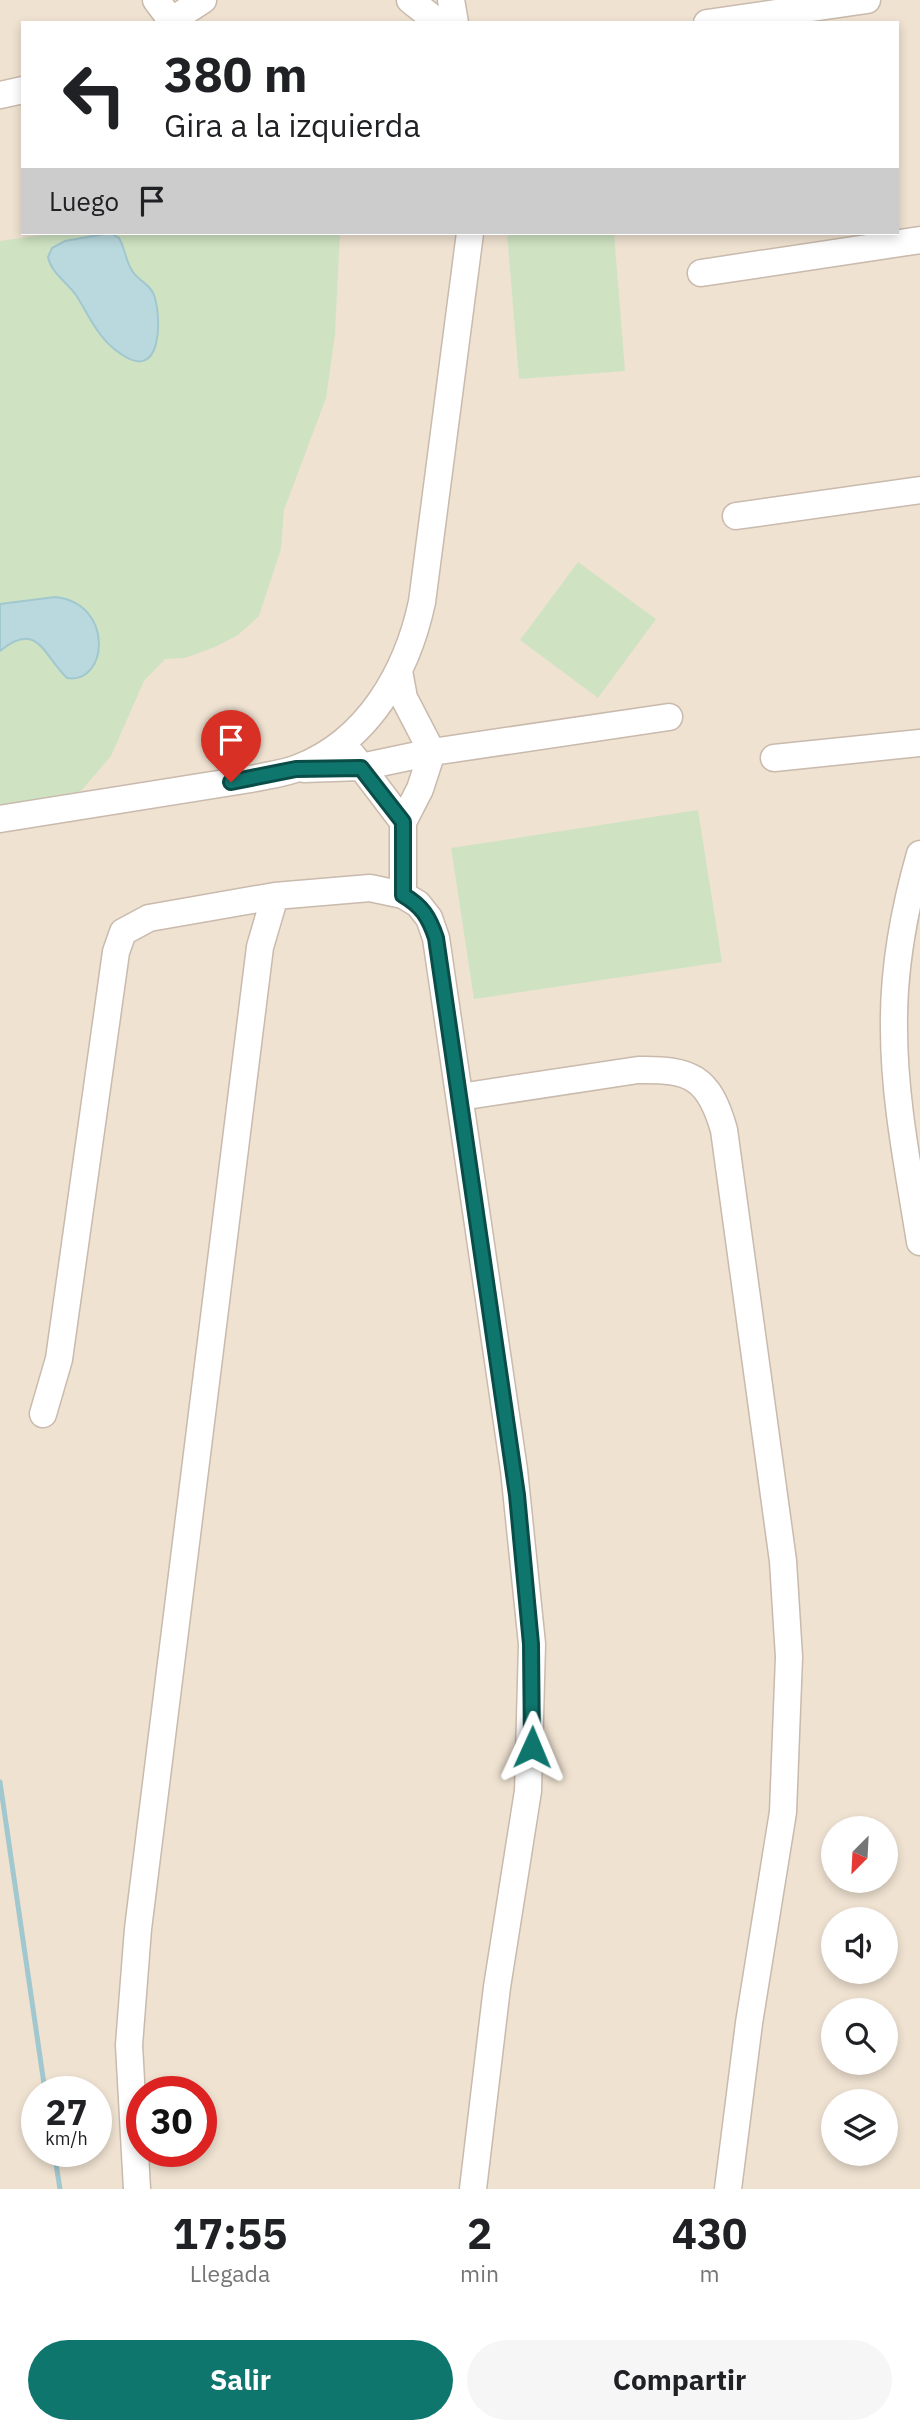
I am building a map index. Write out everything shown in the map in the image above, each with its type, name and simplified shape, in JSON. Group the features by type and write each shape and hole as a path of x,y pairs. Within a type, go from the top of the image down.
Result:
{"street":[{"path":"165,14 203,0"},
{"path":"410,0 436,21"},
{"path":"452,0 455,21"},
{"path":"721,21 867,0"},
{"path":"0,95 21,90"},
{"path":"296,769 343,743 371,714 399,671 411,644 422,602 470,235"},
{"path":"701,273 920,240"},
{"path":"736,516 920,490"},
{"path":"399,671 404,698 432,752 420,789 403,822 403,895"},
{"path":"0,819 296,769 361,768 432,752 669,717"},
{"path":"343,743 403,822"},
{"path":"774,758 920,743"},
{"path":"920,854 911,885 901,945 894,1028 900,1112 920,1242"},
{"path":"43,1414 59,1359 120,938 129,926 149,918 275,895 354,887 403,895 418,904 429,918 436,938 514,1470 528,1592 532,1699 528,1791 493,2012 472,2189"},
{"path":"137,2189 131,2118 132,1990 260,947 275,895"},
{"path":"224,906 239,913 260,947"},
{"path":"460,1097 638,1070 661,1069 694,1078 706,1088 716,1102 724,1130 783,1561 789,1657 783,1812 749,2023 728,2189"}],"shaded area":[{"path":"0,0 920,0 920,2189 0,2189"}],"green space":[{"path":"42,235 340,235 335,334 326,398 284,510 281,549 259,616 238,635 215,647 185,658 165,659 144,681 111,756 82,790 64,798 0,809 0,241"},
{"path":"507,235 614,235 625,371 519,379"},
{"path":"578,562 656,619 598,698 520,640"},
{"path":"698,810 722,962 474,999 451,848"}],"water":[{"path":"99,235 114,235 119,238 131,268 150,288 157,306 156,344 152,354 145,360 135,361 106,342 76,295 52,268 48,257 52,248 65,241"},
{"path":"55,597 74,602 88,613 96,627 99,642 97,657 91,669 81,677 67,678 39,644 32,640 13,642 0,651 0,604"}],"waterway":[{"path":"0,1782 43,2076"},
{"path":"57,2167 60,2189"}],"route":[{"path":"231,782 296,769 361,768 403,822 403,895 418,904 429,918 436,938 514,1470 526,1568 531,1644 532,1747"}]}
